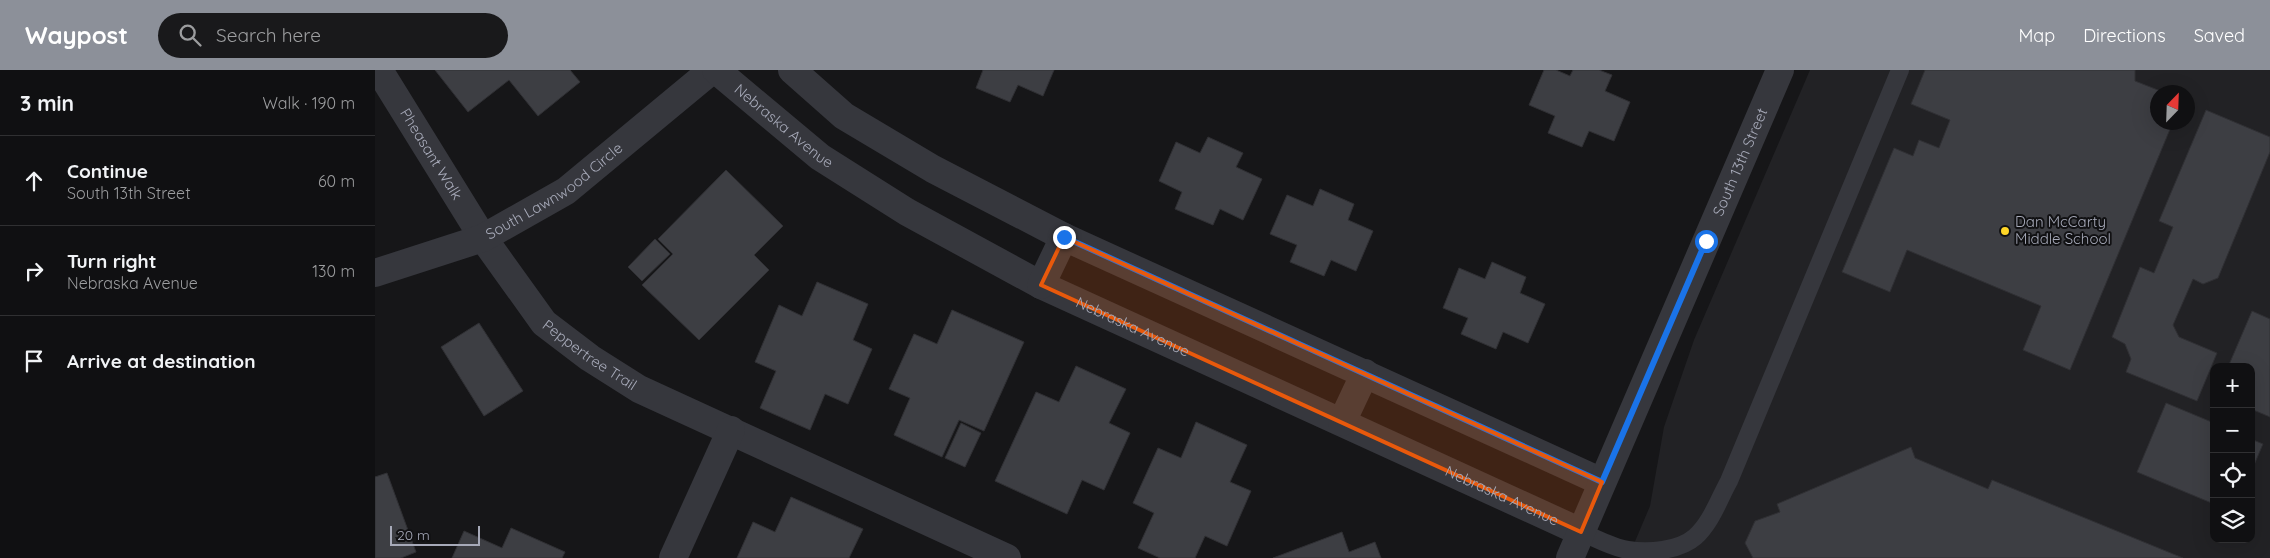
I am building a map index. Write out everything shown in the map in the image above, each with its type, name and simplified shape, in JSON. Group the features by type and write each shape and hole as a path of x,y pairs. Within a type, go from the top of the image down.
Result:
{"street":[{"name":"Pheasant Walk","path":"379,70 483,238"},
{"name":"South Lawnwood Circle","path":"375,273 483,238 566,191 712,70"},
{"name":"Nebraska Avenue","path":"716,70 820,157 907,212 1041,285 1581,532"},
{"path":"792,70 844,116 933,169 1064,237 1602,482"},
{"name":"South 13th Street","path":"1570,558 1780,70"},
{"path":"1041,285 1064,237"},
{"name":"Peppertree Trail","path":"483,238 544,323 582,352 639,389 1007,558"},
{"path":"1342,422 1365,373"},
{"path":"673,558 731,430"}],"lane":[{"path":"1581,532 1627,550 1658,550 1679,545 1694,538 1707,523 1729,481 1900,70"}],"highlighted area":[{"path":"1064,237 1602,482 1581,532 1041,285"}],"shaded area":[{"name":"Dan McCarty Middle School","path":"1810,70 2270,70 2270,558 1628,558 1650,506 1664,427 1694,340"}],"building":[{"path":"435,70 570,70 580,82 538,116 509,80 468,112"},
{"path":"983,70 1054,70 1043,96 1018,85 1010,102 976,88"},
{"path":"1544,70 1556,70 1570,76 1573,70 1599,70 1612,75 1605,91 1630,102 1614,141 1589,131 1582,147 1548,133 1555,116 1529,105"},
{"path":"1925,70 2135,70 2135,81 2150,87 2150,130 2170,130 2070,370 2023,350 2041,306 1907,250 1890,292 1842,272 1894,148 1913,156 1919,140 1939,148 1950,120 1911,104"},
{"path":"2206,110 2270,137 2270,152 2218,278 2203,284 2193,279 2173,325 2179,337 2217,353 2213,363 2210,363 2210,370 2197,401 2126,372 2131,359 2125,344 2112,337 2140,267 2154,273 2173,227 2159,221"},
{"path":"1208,137 1243,153 1236,167 1262,179 1243,220 1220,209 1213,225 1175,209 1182,192 1159,181 1176,142 1200,153"},
{"path":"726,170 783,226 754,255 769,270 699,340 642,285 673,254 658,239"},
{"path":"1320,189 1354,204 1348,220 1373,231 1356,271 1331,260 1324,276 1290,262 1297,245 1270,234 1287,195 1313,206"},
{"path":"655,239 670,254 642,281 628,267"},
{"path":"1492,262 1526,277 1520,293 1545,304 1528,343 1503,332 1496,349 1461,334 1468,318 1443,308 1459,268 1485,279"},
{"path":"817,282 868,304 853,340 872,349 848,404 825,394 810,430 760,408 776,371 755,362 779,305 802,316"},
{"path":"952,310 1024,342 984,431 959,420 942,457 894,435 910,398 889,389 914,334 937,344"},
{"path":"2252,311 2270,319 2270,417 2255,411 2255,363 2230,363"},
{"path":"479,323 523,391 484,416 441,347"},
{"path":"1076,366 1126,389 1109,423 1130,433 1104,490 1082,480 1067,514 995,481 1036,392 1059,402"},
{"path":"2166,403 2210,421 2210,502 2137,472"},
{"path":"1196,422 1247,445 1230,482 1251,491 1227,546 1205,536 1195,558 1160,558 1138,548 1154,513 1133,503 1158,448 1181,458"},
{"path":"961,423 981,433 965,467 945,458"},
{"path":"2255,441 2263,444 2255,463"},
{"path":"1911,447 1915,458 1988,489 1992,480 2183,558 1753,558 1745,543 1755,521 1780,512 1777,504"},
{"path":"387,473 416,552 401,558 375,558 375,477"},
{"path":"791,497 863,529 849,558 737,558 753,522 775,532"},
{"path":"511,528 565,552 562,558 452,558 464,531 502,548"},
{"path":"1342,532 1349,552 1375,542 1381,558 1273,558"}],"place":[{"name":"Dan McCarty Middle School","path":"2005,231"}],"route":[{"path":"1064,237 1602,482 1706,241"}]}
